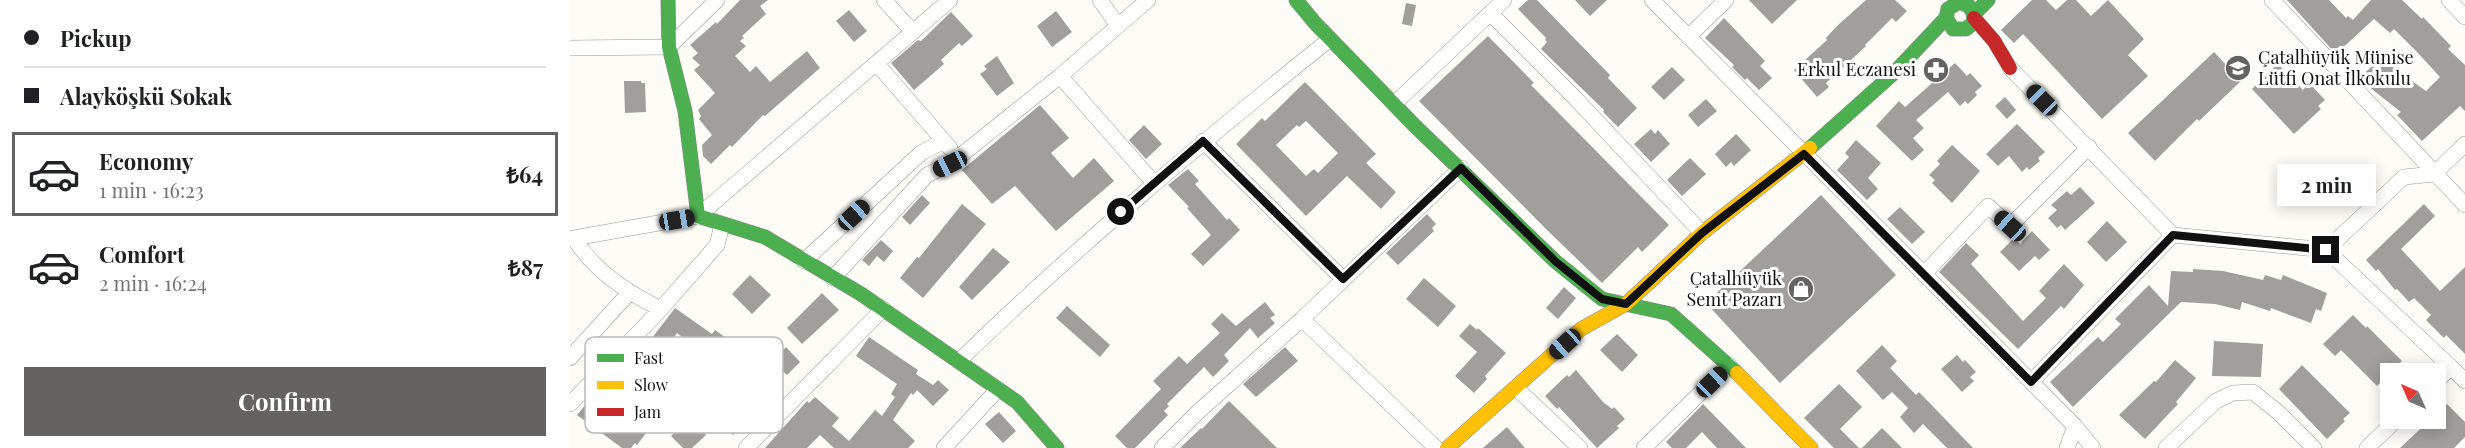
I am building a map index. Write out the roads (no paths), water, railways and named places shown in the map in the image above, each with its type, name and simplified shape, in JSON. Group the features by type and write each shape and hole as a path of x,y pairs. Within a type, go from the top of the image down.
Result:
{"street":[{"path":"668,0 669,47 686,111 698,216"},
{"path":"570,48 669,47 717,0"},
{"path":"884,0 914,32"},
{"path":"698,216 950,0"},
{"path":"1100,0 1118,26"},
{"path":"833,278 927,175 950,164 1060,76 1148,0"},
{"path":"1296,0 1330,39 1394,104 1555,261 1602,299 1671,315 1730,365 1811,448"},
{"path":"1394,104 1504,0"},
{"path":"1652,0 2075,426 2093,448"},
{"path":"1688,37 1726,0"},
{"path":"1937,0 1946,15 1952,36 2010,68"},
{"path":"1895,72 1923,58 1952,36 1970,26 1974,16 1988,0"},
{"path":"2272,0 2465,205"},
{"path":"2449,0 2465,17"},
{"path":"1447,448 1581,329 1626,304 1702,233 1804,154 1895,72 1946,15 1951,5 1961,1 1969,6 2010,68 2173,235 2326,250 2465,381"},
{"path":"1490,13 1575,98 1702,233"},
{"path":"959,361 1005,316 1154,183 1330,39"},
{"path":"878,64 957,157"},
{"path":"1060,76 1154,183"},
{"path":"804,261 921,153 944,141"},
{"path":"1203,141 1343,279"},
{"path":"2326,250 2404,177 2434,174 2465,144"},
{"path":"1924,274 1988,206 2010,226 2089,147"},
{"path":"1162,448 1461,168"},
{"path":"661,309 629,293 581,250 572,237 698,216 765,237 883,309 1017,402 1057,448"},
{"path":"634,337 717,245 722,225"},
{"path":"2031,382 2173,235"},
{"path":"589,337 629,293"},
{"path":"783,410 883,309"},
{"path":"1302,319 1436,448"},
{"path":"570,358 585,341"},
{"path":"1644,448 1730,365"},
{"path":"2446,372 2451,367"},
{"path":"570,404 585,388"},
{"path":"944,448 998,389"},
{"path":"1516,389 1580,448"},
{"path":"2166,448 2216,401 2233,393 2253,392 2279,413 2314,448"},
{"path":"2067,448 2075,426"},
{"path":"2367,448 2386,429"},
{"path":"746,448 761,433"}],"place":[{"name":"Çatalhüyük Münise Lütfi Onat İlkokulu","path":"2238,68"},
{"name":"Erkul Eczanesi","path":"1936,70"},
{"name":"Çatalhüyük Semt Pazarı","path":"1801,289"}]}
